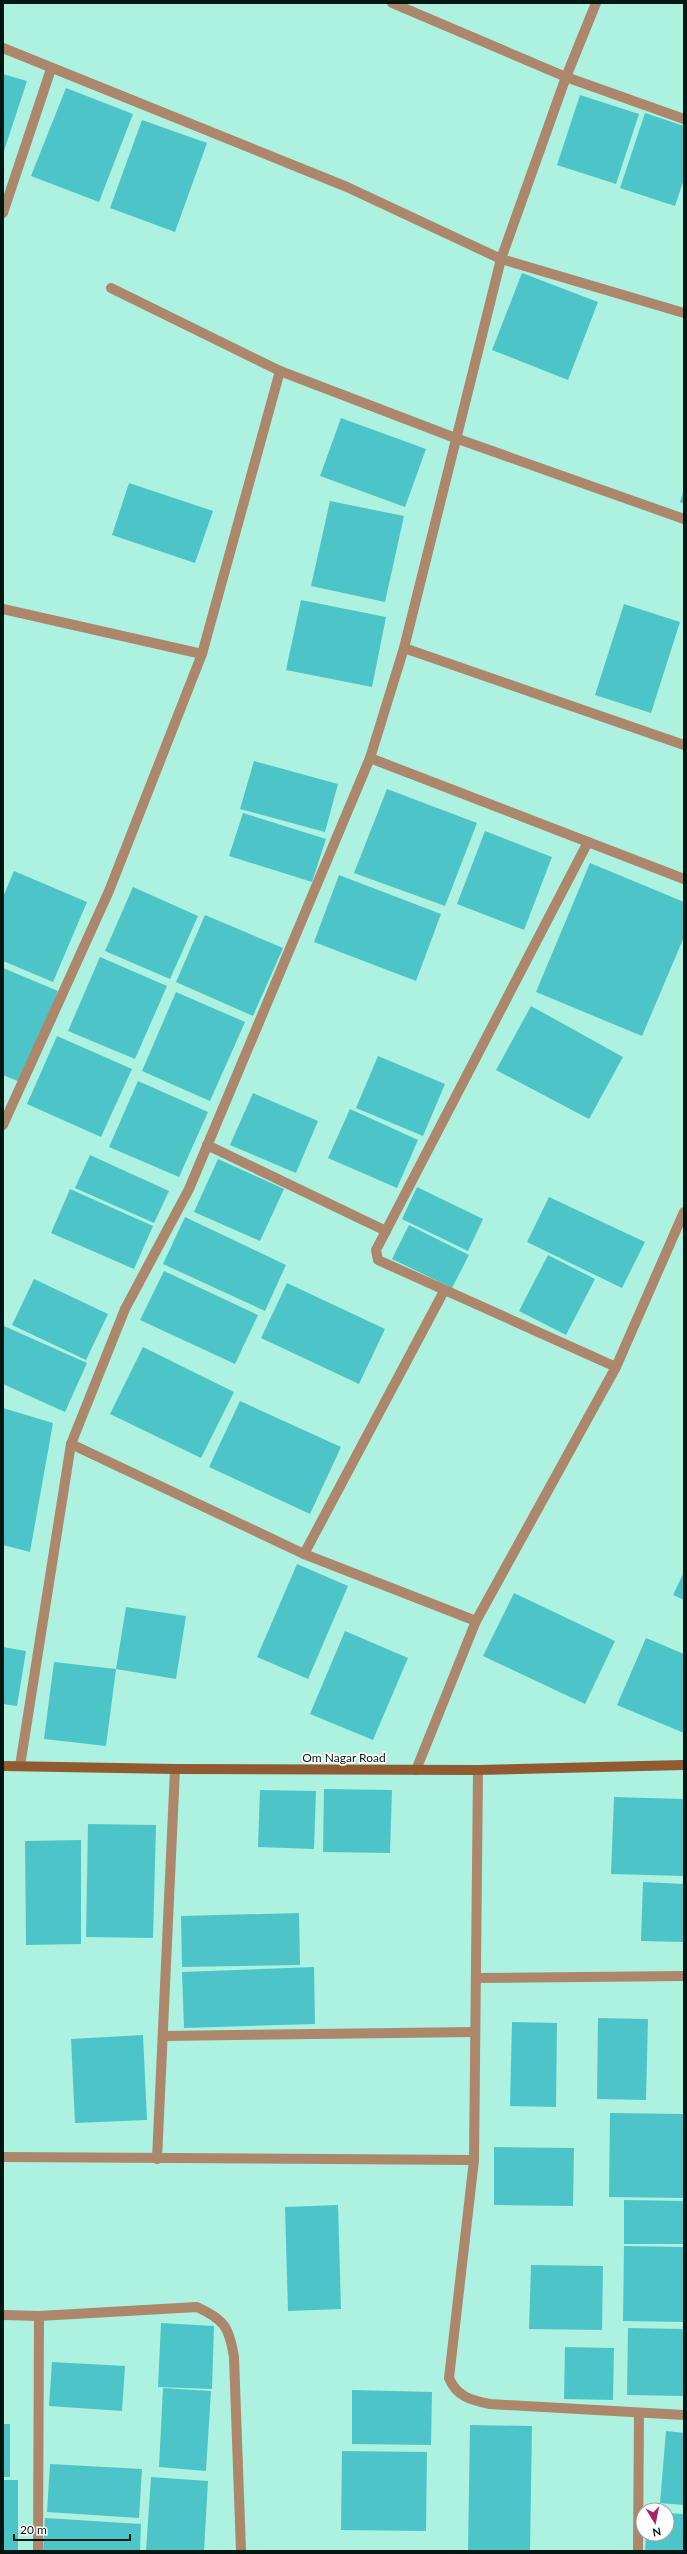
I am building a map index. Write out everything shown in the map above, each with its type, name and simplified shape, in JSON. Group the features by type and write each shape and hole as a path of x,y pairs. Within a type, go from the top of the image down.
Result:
{"street":[{"path":"392,3 566,77 684,119"},
{"path":"20,1766 72,1444 125,1309 189,1189 370,758 404,648 458,439 502,258 566,77 596,3"},
{"path":"3,48 51,69 347,187 502,258 684,313"},
{"path":"3,213 51,69"},
{"path":"111,288 280,371 458,439 684,519"},
{"path":"3,1125 109,891 202,654 280,371"},
{"path":"3,609 202,654"},
{"path":"404,648 684,745"},
{"path":"370,758 684,879"},
{"path":"588,842 376,1250 378,1260 444,1291 616,1367"},
{"path":"207,1145 386,1231"},
{"path":"416,1770 476,1621 616,1367 684,1212"},
{"path":"304,1554 444,1291"},
{"path":"72,1444 304,1554 476,1621"},
{"name":"Om Nagar Road","path":"3,1766 175,1769 478,1770 684,1765"},
{"path":"157,2159 175,1769"},
{"path":"478,1770 474,2160 449,2378 453,2387 462,2396 490,2404 684,2415"},
{"path":"476,1978 684,1976"},
{"path":"163,2036 475,2032"},
{"path":"3,2157 474,2160"},
{"path":"3,2316 39,2316 197,2307 217,2316 231,2337 234,2357 241,2551"},
{"path":"38,2551 39,2316"},
{"path":"638,2551 639,2413"}],"building":[{"path":"3,74 27,81 3,154"},
{"path":"66,88 133,114 99,202 31,176"},
{"path":"580,95 639,114 616,184 557,165"},
{"path":"645,113 684,126 684,179 675,206 620,188"},
{"path":"142,120 207,143 175,232 110,208"},
{"path":"522,273 598,302 568,380 492,350"},
{"path":"341,418 426,449 405,507 320,476"},
{"path":"129,483 213,511 195,563 112,535"},
{"path":"684,490 684,504 680,502"},
{"path":"330,501 404,516 385,602 311,586"},
{"path":"301,600 386,617 372,687 286,670"},
{"path":"624,604 680,622 651,713 595,695"},
{"path":"254,761 338,784 325,832 240,809"},
{"path":"387,789 477,823 445,906 354,873"},
{"path":"243,813 326,839 312,882 229,856"},
{"path":"485,831 552,857 524,930 457,904"},
{"path":"590,863 684,902 684,937 642,1036 536,992"},
{"path":"14,871 87,902 53,982 3,961 3,897"},
{"path":"339,875 441,914 416,981 314,942"},
{"path":"133,887 198,916 170,979 105,951"},
{"path":"205,915 283,948 253,1016 176,982"},
{"path":"100,957 167,986 135,1059 68,1031"},
{"path":"3,968 58,991 20,1082 3,1075"},
{"path":"176,992 245,1022 210,1101 142,1071"},
{"path":"531,1006 623,1057 589,1119 496,1070"},
{"path":"57,1036 132,1069 101,1137 27,1104"},
{"path":"378,1056 445,1084 423,1136 356,1108"},
{"path":"138,1081 208,1112 179,1177 109,1147"},
{"path":"253,1093 318,1121 296,1173 230,1145"},
{"path":"350,1109 418,1140 397,1188 328,1158"},
{"path":"90,1155 169,1191 154,1223 75,1188"},
{"path":"218,1159 284,1189 260,1241 194,1212"},
{"path":"417,1187 483,1219 468,1251 402,1219"},
{"path":"70,1189 153,1226 134,1269 51,1233"},
{"path":"549,1197 645,1242 622,1288 527,1242"},
{"path":"185,1217 286,1265 265,1311 163,1264"},
{"path":"409,1225 469,1255 452,1288 392,1259"},
{"path":"548,1255 595,1279 566,1335 519,1311"},
{"path":"164,1271 258,1315 235,1364 140,1320"},
{"path":"34,1279 108,1314 86,1360 12,1325"},
{"path":"287,1283 385,1329 359,1384 261,1338"},
{"path":"4,1326 87,1363 65,1412 3,1384"},
{"path":"143,1347 234,1392 201,1458 110,1414"},
{"path":"240,1401 341,1447 310,1514 209,1467"},
{"path":"3,1408 53,1423 30,1552 3,1545"},
{"path":"297,1564 348,1586 308,1679 257,1657"},
{"path":"684,1572 684,1600 673,1595"},
{"path":"514,1593 615,1641 585,1704 483,1656"},
{"path":"126,1607 186,1616 176,1679 116,1669"},
{"path":"345,1631 408,1658 373,1740 310,1714"},
{"path":"646,1638 684,1654 684,1733 617,1705"},
{"path":"3,1647 26,1651 17,1706 3,1704"},
{"path":"54,1662 116,1669 106,1746 44,1739"},
{"path":"324,1789 392,1790 390,1853 323,1852"},
{"path":"260,1790 316,1791 314,1849 258,1847"},
{"path":"614,1797 684,1799 684,1876 611,1874"},
{"path":"88,1824 156,1825 153,1938 86,1937"},
{"path":"81,1840 81,1944 26,1945 25,1841"},
{"path":"643,1882 684,1884 684,1942 641,1941"},
{"path":"299,1913 300,1965 182,1967 181,1916"},
{"path":"314,1967 315,2024 184,2028 182,1972"},
{"path":"598,2018 648,2019 646,2100 597,2099"},
{"path":"512,2022 557,2023 556,2107 510,2106"},
{"path":"143,2035 147,2120 75,2123 71,2039"},
{"path":"610,2113 684,2114 684,2198 609,2197"},
{"path":"494,2147 574,2148 573,2206 494,2205"},
{"path":"624,2200 684,2201 684,2244 624,2244"},
{"path":"338,2205 341,2309 288,2311 285,2207"},
{"path":"624,2246 684,2247 684,2322 623,2321"},
{"path":"531,2265 603,2266 602,2330 529,2329"},
{"path":"161,2323 214,2326 212,2389 158,2387"},
{"path":"628,2328 684,2329 684,2396 627,2395"},
{"path":"565,2347 614,2348 613,2400 564,2399"},
{"path":"52,2362 125,2366 122,2411 49,2406"},
{"path":"163,2388 211,2391 206,2471 159,2467"},
{"path":"352,2390 432,2392 431,2445 352,2444"},
{"path":"3,2424 10,2424 10,2477 3,2477"},
{"path":"470,2425 532,2426 530,2551 468,2551"},
{"path":"666,2431 684,2433 684,2505 675,2504 675,2502 660,2502"},
{"path":"342,2451 427,2452 426,2531 341,2530"},
{"path":"50,2464 142,2469 139,2518 47,2512"},
{"path":"151,2477 208,2481 204,2551 146,2551"},
{"path":"3,2480 18,2480 18,2551 3,2551"},
{"path":"675,2513 684,2514 684,2551 645,2551 646,2542 675,2542"},
{"path":"45,2518 141,2524 140,2551 43,2551"}]}
